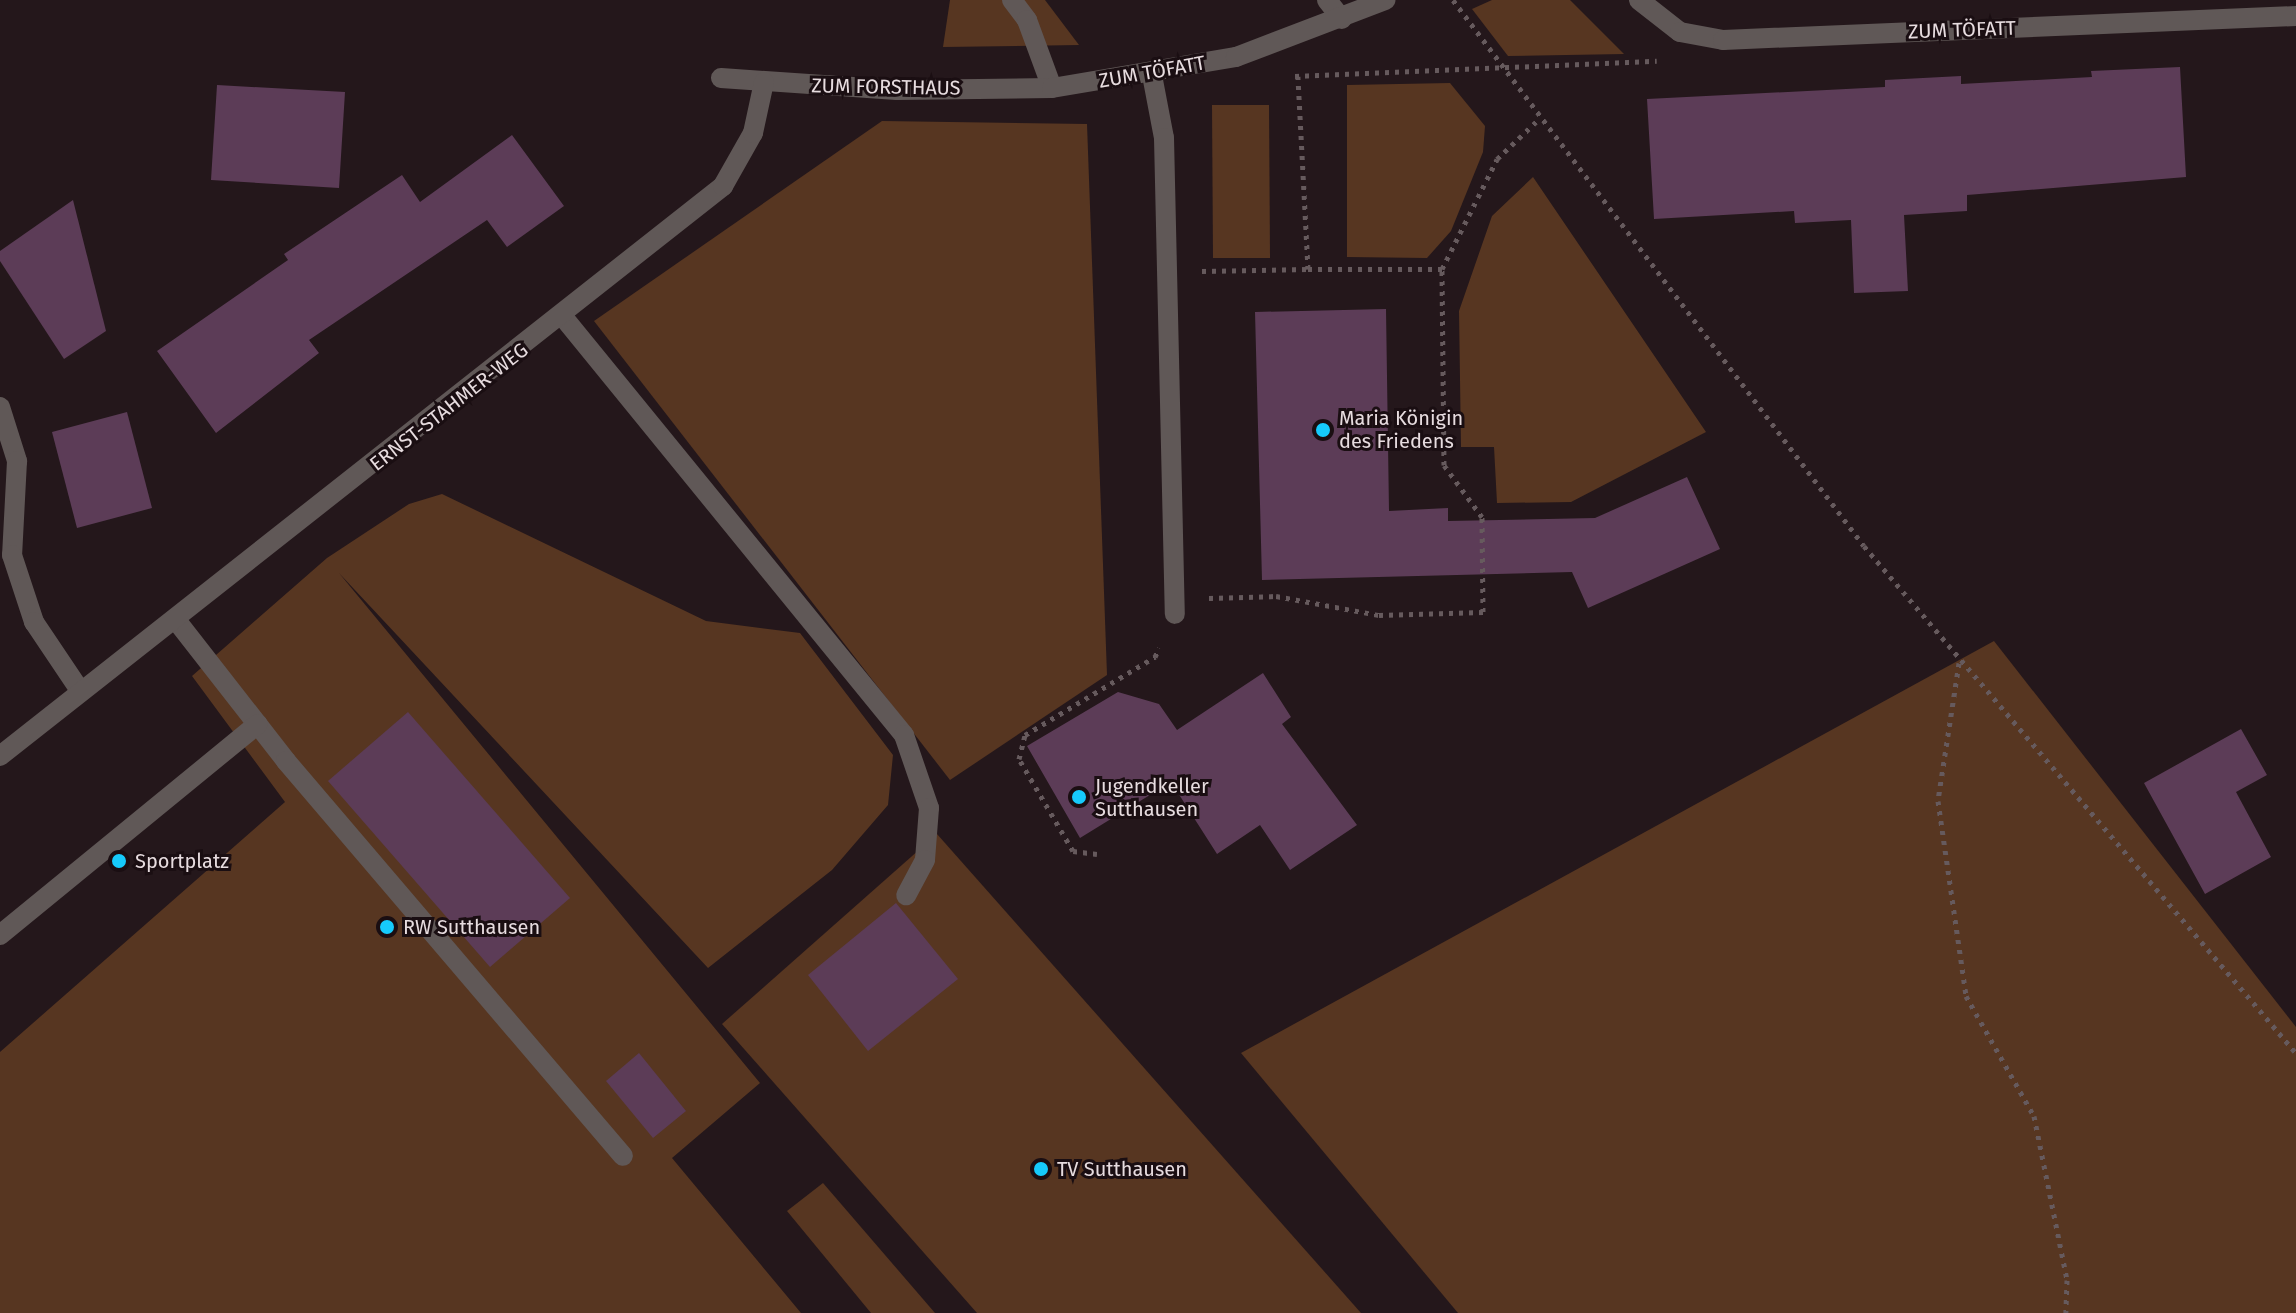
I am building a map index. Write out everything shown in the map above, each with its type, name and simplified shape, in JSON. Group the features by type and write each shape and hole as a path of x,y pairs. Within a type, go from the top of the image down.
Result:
{"street":[{"path":"1012,0 1027,20 1052,88"},
{"path":"1327,0 1342,19"},
{"name":"ZUM TÖFATT","path":"1052,88 1152,75 1236,57 1385,0"},
{"name":"ZUM TÖFATT","path":"1639,0 1680,32 1723,40 2296,16"},
{"path":"1152,75 1164,138 1175,614"},
{"name":"ZUM FORSTHAUS","path":"721,78 897,90 1052,88"},
{"name":"ERNST-STAHMER-WEG","path":"0,756 564,318 723,186 753,133 764,82"},
{"path":"564,318 904,735 929,808 925,860 906,895"},
{"path":"0,407 17,461 12,555 34,622 81,692"},
{"path":"176,620 258,724 623,1156"},
{"path":"0,935 258,724"}],"path":[{"path":"1453,0 1539,119 1959,662 2296,1053"},
{"path":"1285,77 1666,61"},
{"path":"1298,76 1308,269"},
{"path":"1230,598 1276,596 1379,615 1483,612 1482,517 1444,465 1442,269 1497,159 1539,119"},
{"path":"1167,271 1442,269"},
{"path":"1097,854 1073,851 1019,759 1025,735 1155,657 1175,614"},
{"path":"1959,662 1938,801 1966,996 2034,1116 2067,1280 2066,1313"}],"shaded area":[{"path":"950,0 1045,0 1079,45 943,47"},
{"path":"1492,0 1570,0 1624,54 1508,56 1472,9"},
{"path":"1450,83 1485,126 1483,152 1451,231 1427,258 1347,257 1347,85"},
{"path":"1212,105 1269,105 1270,258 1213,258"},
{"path":"882,121 1087,124 1107,675 950,780 594,321"},
{"path":"1533,177 1706,432 1571,502 1497,503 1494,447 1461,447 1459,311 1492,216"},
{"name":"RW Sutthausen","path":"442,494 706,621 800,633 893,755 888,805 832,870 708,968 339,573 760,1083 672,1158 801,1313 0,1313 0,1052 285,802 192,676 327,558 409,504"},
{"path":"1994,641 2296,1027 2296,1313 1458,1313 1241,1053"},
{"name":"TV Sutthausen","path":"937,834 1361,1313 977,1313 722,1024"},
{"path":"823,1183 935,1313 871,1313 787,1211"}],"building":[{"path":"2180,67 2186,177 1967,195 1967,211 1904,215 1908,291 1854,293 1851,220 1795,223 1794,211 1654,219 1647,99 1885,87 1885,80 1961,76 1961,84 2092,77 2091,71"},
{"path":"217,85 345,92 339,188 211,180"},
{"path":"512,135 564,206 507,247 487,220 309,340 319,353 216,433 157,351 288,260 284,254 402,175 420,202"},
{"path":"73,200 106,331 64,359 0,261 0,251"},
{"name":"Maria Königin des Friedens","path":"1386,309 1389,511 1448,508 1448,521 1595,518 1687,477 1720,549 1588,608 1572,572 1262,580 1255,312"},
{"path":"127,412 152,508 77,528 52,432"},
{"path":"1263,673 1291,717 1282,724 1357,825 1290,870 1260,825 1217,854 1171,782 1080,838 1027,746 1118,692 1159,704 1177,730"},
{"path":"408,712 570,898 490,967 328,781"},
{"path":"2241,729 2267,775 2236,792 2271,857 2205,894 2144,783"},
{"path":"896,903 958,979 868,1051 808,975"},
{"path":"639,1053 686,1111 653,1138 606,1081"}],"place":[{"name":"Maria Königin des Friedens","path":"1323,430"},
{"name":"Jugendkeller Sutthausen","path":"1079,797"},
{"name":"Sportplatz","path":"119,861"},
{"name":"RW Sutthausen","path":"387,927"},
{"name":"TV Sutthausen","path":"1041,1169"}]}
